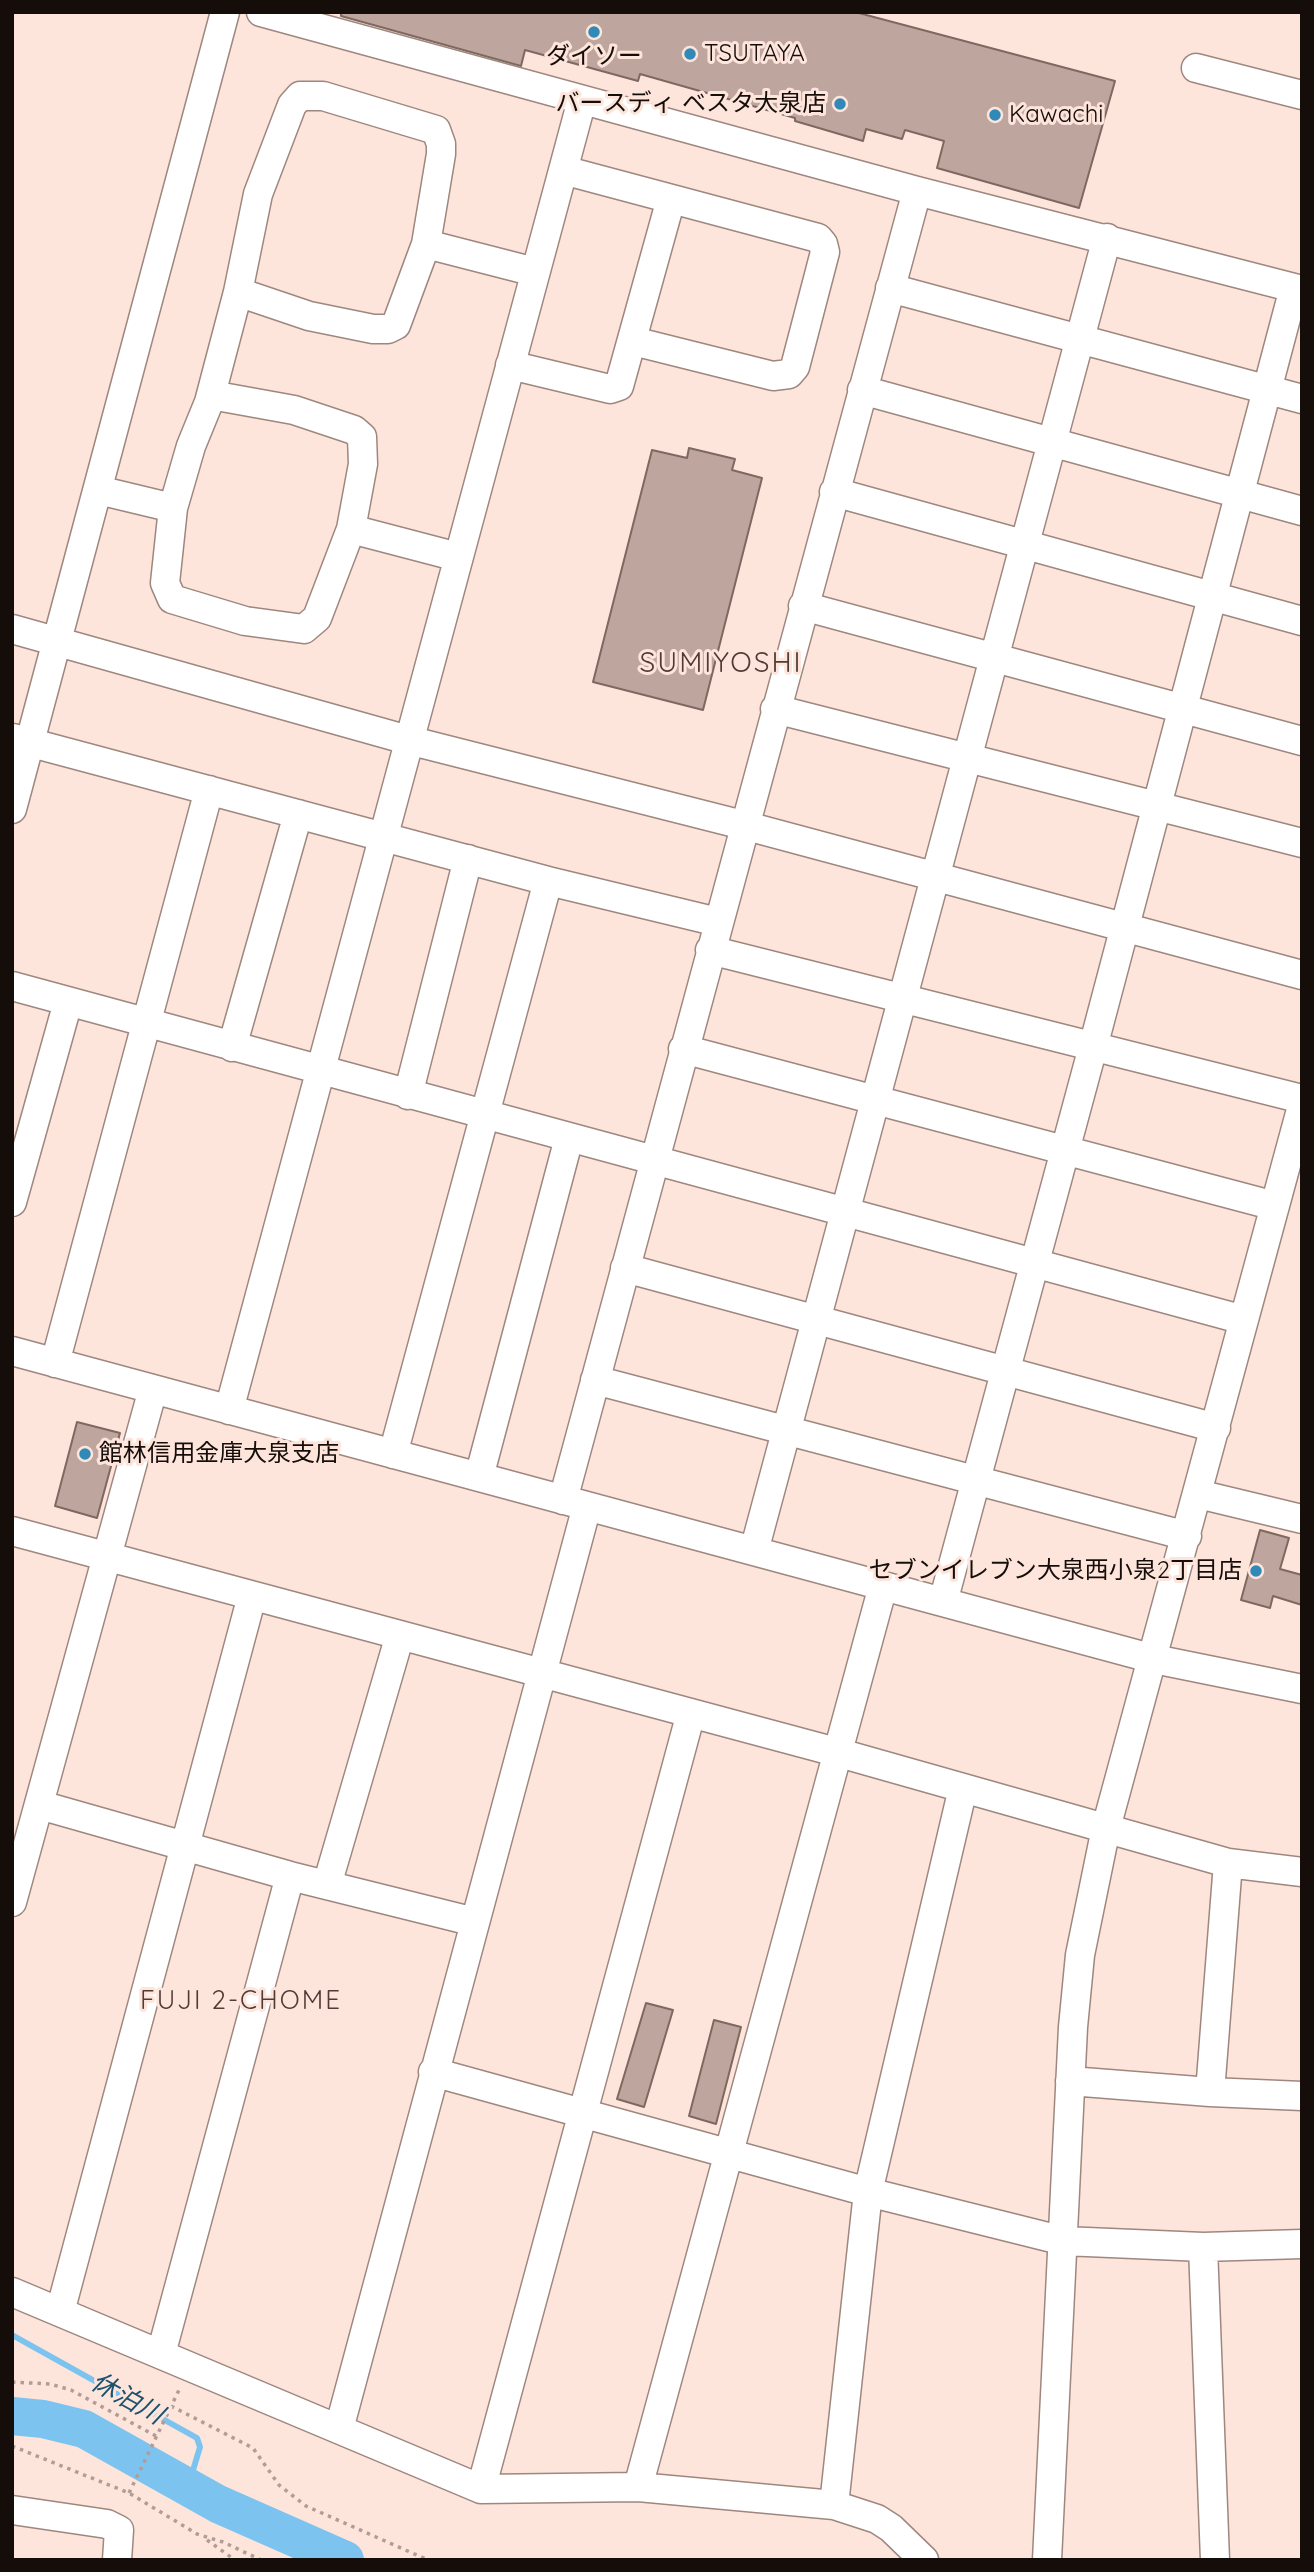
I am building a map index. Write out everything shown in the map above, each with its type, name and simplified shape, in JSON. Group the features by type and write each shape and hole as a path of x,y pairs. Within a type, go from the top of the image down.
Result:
{"street":[{"path":"12,809 21,740 57,640 225,12"},
{"path":"261,12 917,191 1298,289 1267,390 943,1602"},
{"path":"1196,68 1302,95"},
{"path":"211,395 294,410 354,430 362,437 363,464 351,528 317,618 304,629 245,621 172,598 165,583 173,508 211,395 238,292 258,194 292,105 300,96 323,96 436,130 441,154 426,244 396,325 388,329 373,329 309,316 238,292"},
{"path":"229,1409 582,100"},
{"path":"563,170 818,238 823,244 825,252 795,367 781,377 633,341"},
{"path":"339,2429 542,1673 575,1503 595,1380 743,825 917,191"},
{"path":"510,365 610,389 619,386 671,199"},
{"path":"754,1551 1107,238"},
{"path":"426,244 536,272"},
{"path":"890,288 1302,399"},
{"path":"862,390 1302,511"},
{"path":"98,490 173,508"},
{"path":"834,492 1302,621"},
{"path":"351,528 458,557"},
{"path":"803,606 1302,741"},
{"path":"12,629 408,740 743,825 1302,975"},
{"path":"775,709 1302,843"},
{"path":"21,740 548,881 718,922"},
{"path":"55,1363 209,790"},
{"path":"232,1047 298,814"},
{"path":"408,1095 468,859"},
{"path":"393,1454 548,881"},
{"path":"710,950 1302,1099"},
{"path":"12,986 1244,1320"},
{"path":"12,1202 68,1002"},
{"path":"683,1049 1275,1206"},
{"path":"1046,2560 1070,2081 1080,1955 1107,1828 1275,1206 1297,1149 1302,1106"},
{"path":"479,1477 569,1138"},
{"path":"625,1268 1216,1427"},
{"path":"12,1351 1154,1659 1302,1689"},
{"path":"595,1380 1187,1536"},
{"path":"12,1902 153,1389"},
{"path":"1198,1494 1302,1519"},
{"path":"12,1531 836,1752 1228,1863 1302,1872"},
{"path":"638,2487 883,1586"},
{"path":"60,2312 252,1596"},
{"path":"327,1885 400,1635"},
{"path":"481,2489 691,1713"},
{"path":"834,2505 869,2192 963,1788"},
{"path":"40,1805 290,1876 475,1922"},
{"path":"1210,2092 1228,1863"},
{"path":"161,2354 290,1876"},
{"path":"433,2072 869,2192 1064,2241 1203,2247 1302,2244"},
{"path":"1070,2081 1302,2096"},
{"path":"1203,2247 1215,2560"},
{"path":"12,2291 481,2489 638,2487 834,2505 877,2519 891,2528 924,2560"},
{"path":"12,2510 107,2524 119,2530 117,2560"}],"path":[{"path":"12,2382 41,2383 71,2390 156,2436"},
{"path":"129,2493 178,2392"},
{"path":"170,2408 247,2444 279,2485 306,2506 428,2560"},
{"path":"12,2446 129,2493 205,2538 235,2560"},
{"path":"205,2538 223,2542 261,2560"}],"building":[{"path":"341,12 855,12 1115,81 1079,208 937,168 944,141 905,130 902,139 866,129 863,141 795,121 795,118 640,74 638,81 525,50 521,66 341,16"},
{"path":"689,448 735,459 732,470 762,478 703,710 593,682 652,450 687,458"},
{"path":"77,1422 120,1433 97,1518 55,1506"},
{"path":"1260,1530 1289,1538 1280,1569 1302,1575 1302,1605 1273,1596 1270,1608 1241,1600"},
{"path":"646,2003 673,2010 644,2107 617,2099"},
{"path":"714,2020 741,2027 716,2124 689,2116"}],"waterway":[{"name":"休泊川","path":"12,2335 197,2438 200,2447 188,2487"},
{"path":"12,2416 43,2419 84,2429 218,2504 345,2560"}],"place":[{"name":"ダイソー","path":"594,32"},
{"name":"TSUTAYA","path":"690,54"},
{"name":"バースディ ベスタ大泉店","path":"840,104"},
{"name":"Kawachi","path":"995,115"},
{"name":"館林信用金庫大泉支店","path":"85,1454"},
{"name":"セブンイレブン大泉西小泉2丁目店","path":"1256,1571"}],"district":[{"name":"SUMIYOSHI","path":"721,664"},
{"name":"FUJI 2-CHOME","path":"241,2001"}]}
